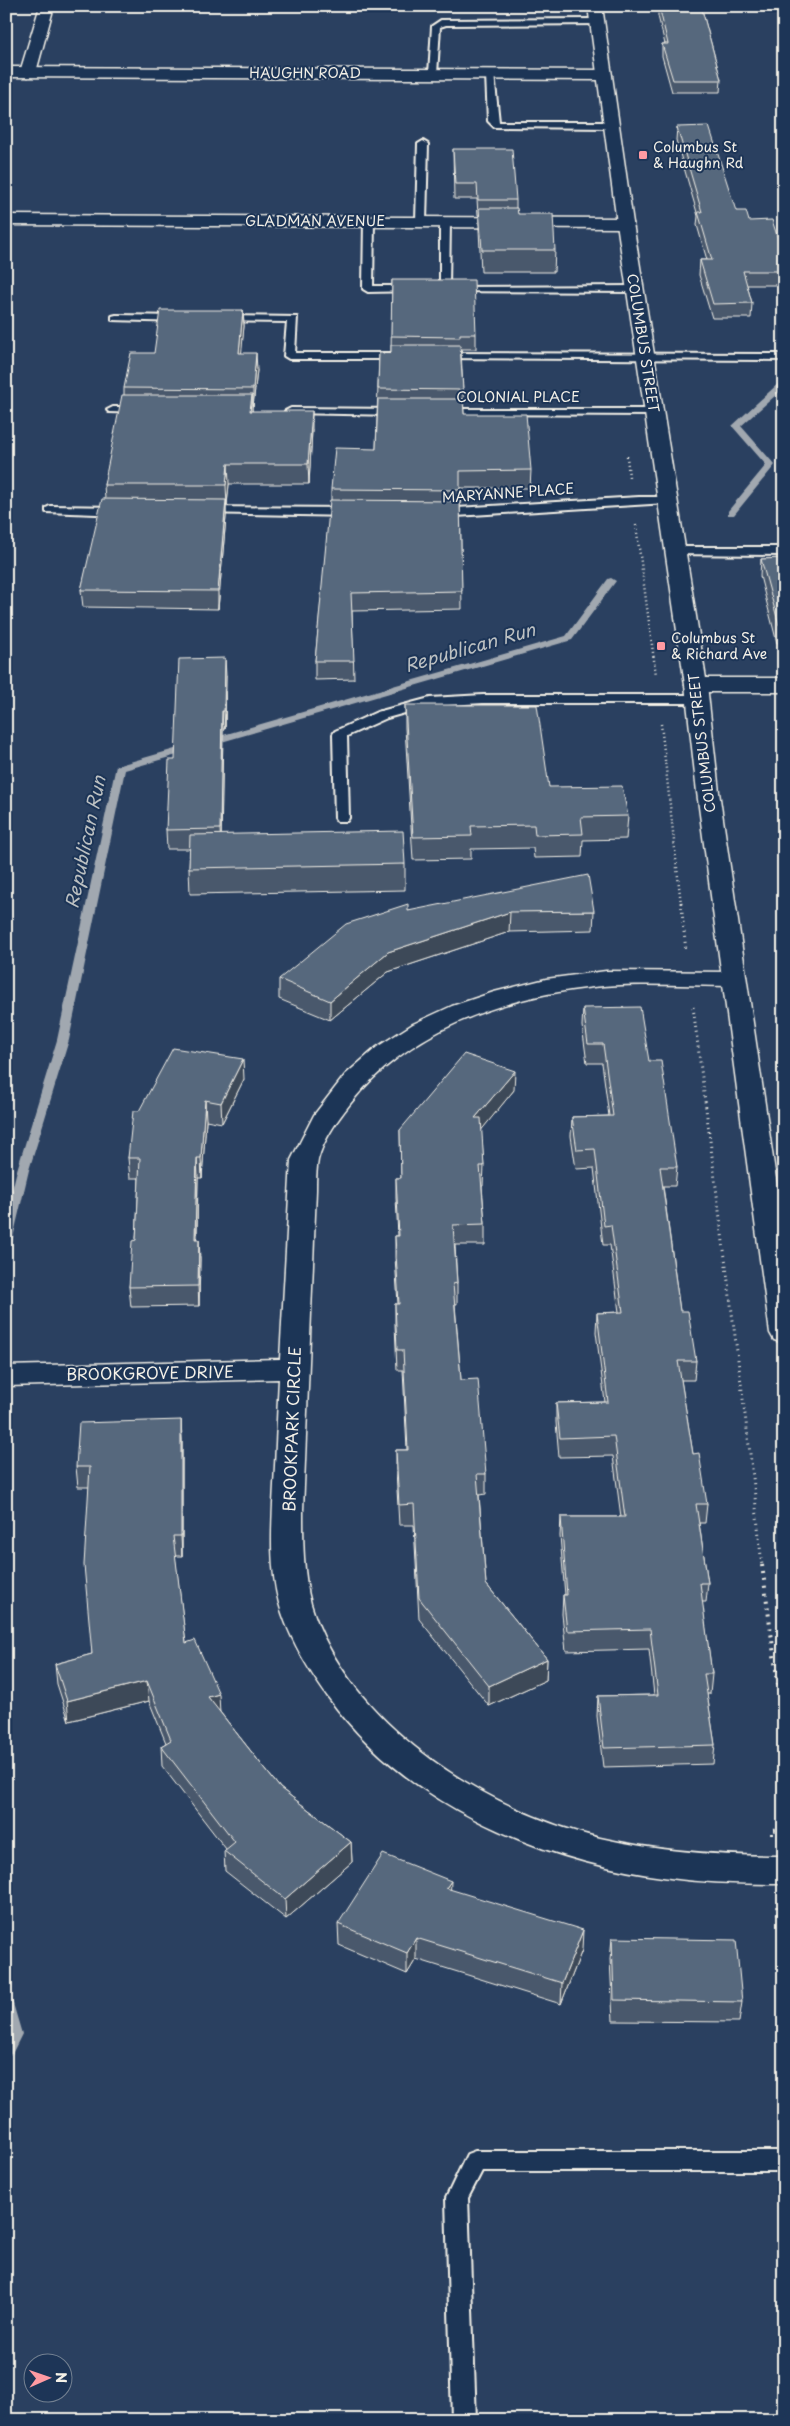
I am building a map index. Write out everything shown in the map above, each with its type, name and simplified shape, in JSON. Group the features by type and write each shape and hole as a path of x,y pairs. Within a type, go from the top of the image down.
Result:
{"street":[{"path":"28,72 47,6"},
{"name":"COLUMBUS STREET","path":"595,6 625,223 697,692 708,792 784,1333"},
{"name":"HAUGHN ROAD","path":"6,72 604,74"},
{"name":"GLADMAN AVENUE","path":"6,220 625,223"},
{"path":"697,692 784,685"},
{"name":"BROOKPARK CIRCLE","path":"734,980 592,979 534,989 472,1006 421,1029 375,1059 336,1102 305,1158 293,1369 288,1562 299,1614 324,1667 359,1716 403,1756 464,1798 522,1826 578,1846 651,1862 717,1869 784,1870"},
{"name":"BROOKGROVE DRIVE","path":"6,1376 293,1369"}],"lane":[{"path":"433,74 436,26 444,22 597,22"},
{"path":"490,74 493,122 497,125 611,125"},
{"path":"421,222 422,144"},
{"path":"369,222 368,289 635,289"},
{"path":"435,289 445,222"},
{"path":"116,318 195,319"},
{"path":"214,319 293,319 290,356 409,356"},
{"path":"428,356 784,357"},
{"path":"113,410 152,410"},
{"path":"279,411 407,412"},
{"name":"COLONIAL PLACE","path":"426,412 654,412"},
{"name":"MARYANNE PLACE","path":"428,513 476,513 632,500 667,500"},
{"path":"50,510 137,511"},
{"path":"195,511 359,512"},
{"path":"675,551 784,551"},
{"path":"342,818 340,734 382,715 439,702 659,699 697,692"},
{"path":"464,2420 457,2198 475,2160 784,2161"}],"path":[{"path":"622,412 659,699 676,872 753,1477 757,1538 772,1627 784,1730"}],"building":[{"path":"659,6 701,6 721,80 673,80 662,44 668,44"},
{"path":"709,126 736,211 746,211 749,221 772,220 784,257 784,271 743,271 752,303 713,304 700,260 712,260 698,212 702,212 677,127"},
{"path":"453,149 512,149 516,200 478,200 477,184 455,184"},
{"path":"479,208 517,208 518,214 553,214 555,250 482,250"},
{"path":"392,280 474,280 476,334 460,334 460,337 391,336"},
{"path":"160,310 243,310 239,353 256,353 253,389 124,388 131,353 154,353"},
{"path":"391,345 460,345 463,390 378,389 379,353 391,353"},
{"path":"122,395 252,395 250,411 312,411 308,464 228,464 226,485 104,485"},
{"path":"378,399 463,399 464,414 526,414 531,470 460,471 460,490 331,489 335,448 376,449"},
{"path":"102,499 226,500 218,591 81,590"},
{"path":"330,500 460,501 462,591 351,593 354,661 315,661"},
{"path":"784,558 784,625 779,625 761,559"},
{"path":"225,658 220,829 166,830 169,760 175,760 179,659"},
{"path":"405,705 537,705 549,787 622,786 628,816 581,817 583,834 535,835 534,825 471,826 472,836 413,837"},
{"path":"403,831 405,864 189,868 190,835"},
{"path":"588,875 594,911 510,912 388,952 330,1001 279,979 346,924 408,904 408,911"},
{"path":"640,1007 649,1061 661,1061 677,1167 660,1167 680,1311 688,1311 696,1361 678,1361 693,1454 699,1453 707,1504 696,1504 708,1583 700,1583 712,1674 704,1674 715,1745 604,1748 598,1696 658,1695 650,1629 567,1631 563,1595 567,1595 561,1517 625,1517 614,1436 560,1438 556,1403 608,1402 597,1313 623,1312 611,1225 604,1226 595,1149 577,1150 572,1117 613,1116 603,1044 588,1044 583,1008"},
{"path":"173,1048 243,1059 221,1103 205,1100 201,1158 197,1158 195,1239 199,1239 198,1286 129,1287 132,1241 136,1240 140,1158 128,1158 133,1111 139,1111"},
{"path":"464,1054 515,1071 475,1118 481,1118 484,1166 480,1166 485,1224 453,1225 457,1283 453,1284 461,1380 478,1379 486,1474 477,1474 486,1584 547,1659 489,1686 419,1598 414,1504 399,1505 396,1450 408,1450 403,1350 397,1350 395,1304 399,1304 395,1236 399,1236 396,1178 401,1178 400,1130"},
{"path":"181,1420 181,1536 173,1536 186,1643 195,1640 219,1694 208,1697 280,1788 351,1842 285,1899 224,1851 235,1842 161,1746 171,1740 147,1681 67,1701 55,1664 92,1654 84,1565 90,1467 76,1467 79,1423"},
{"path":"383,1854 451,1881 446,1888 583,1930 562,1983 416,1938 407,1953 338,1924"},
{"path":"612,1938 736,1940 742,2002 614,2000"}],"waterway":[{"name":"Republican Run","path":"731,513 771,465 736,426 784,383"},
{"name":"Republican Run","path":"6,1242 23,1170 63,1040 120,768 569,638 611,581"},
{"name":"Republican Run","path":"6,2005 14,2034 6,2049"}],"place":[{"name":"Columbus St & Haughn Rd","path":"643,155"},
{"name":"Columbus St & Richard Ave","path":"661,646"}]}
